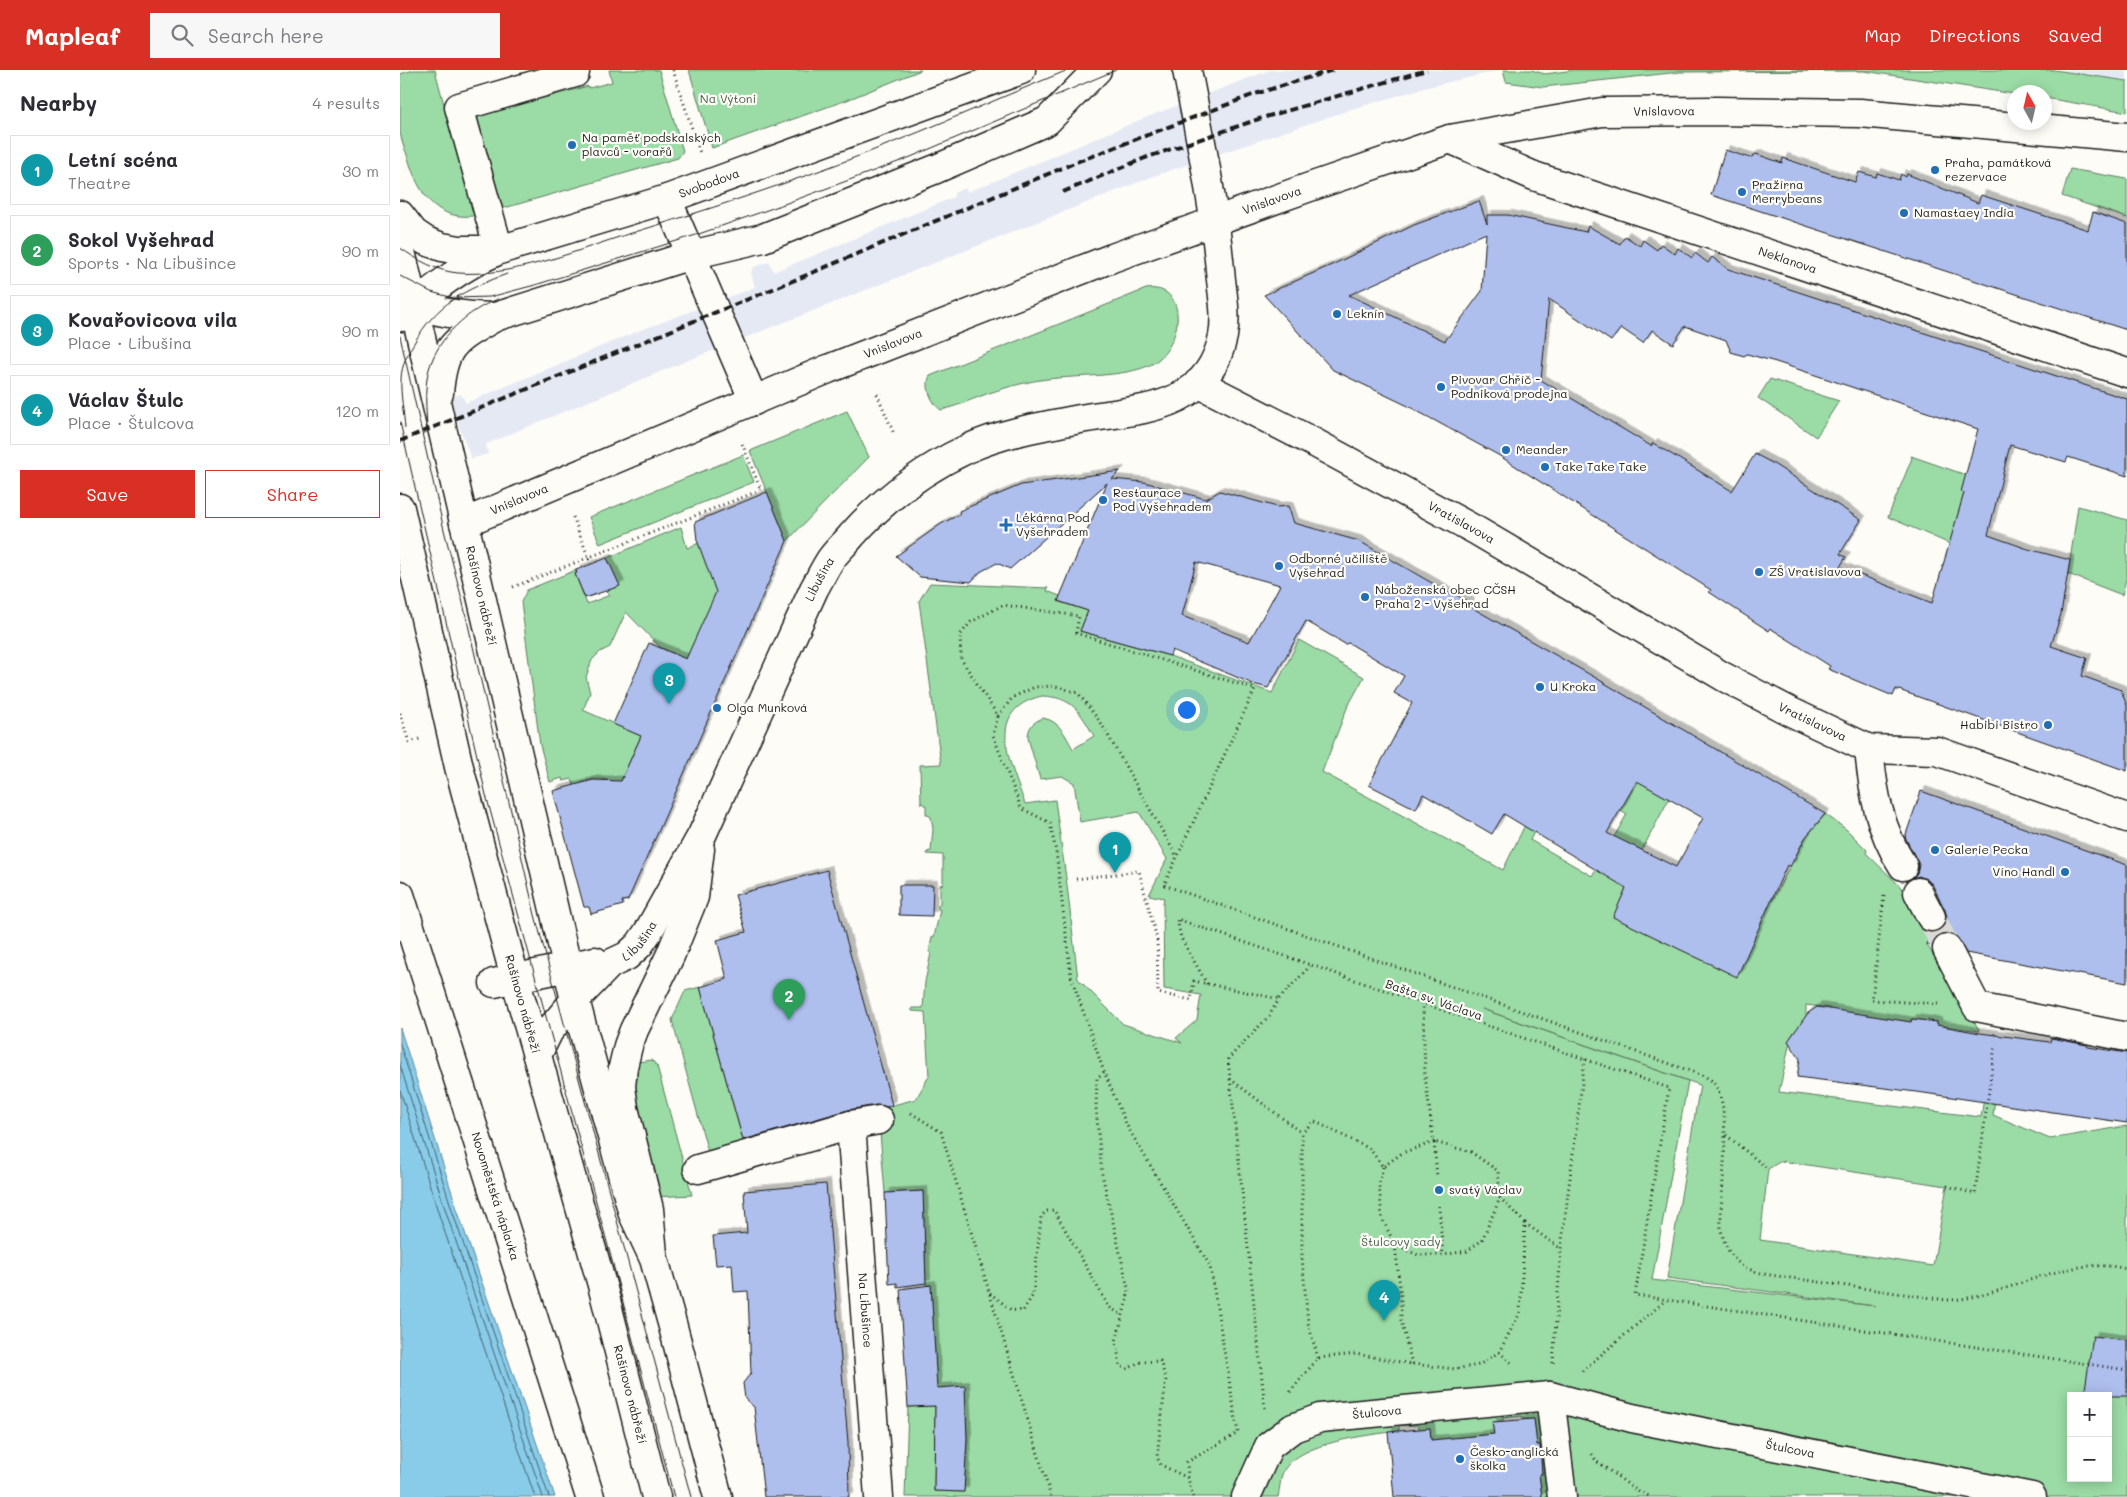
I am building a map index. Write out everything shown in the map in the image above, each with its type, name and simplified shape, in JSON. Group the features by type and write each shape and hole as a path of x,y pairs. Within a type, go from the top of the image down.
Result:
{"street":[{"path":"405,308 458,273 499,250 459,107 575,73 575,70"},
{"name":"Svobodova","path":"400,216 414,233 426,241 442,247 460,250 499,250 667,199 1021,70"},
{"path":"438,410 441,375 448,351 468,333 495,317 691,255 763,238 1047,121 1097,70"},
{"path":"1187,70 1216,220 1225,308 1223,335 1219,350 1210,368 1198,383"},
{"name":"Vnislavova","path":"464,523 828,369 1112,258 1450,139 1602,112 1707,111 1860,113 2127,137"},
{"name":"Neklanova","path":"1450,139 1534,176 2127,372"},
{"path":"667,199 754,401"},
{"name":"Rašínovo nábřeží","path":"400,247 405,308 438,410 574,1000 633,1214 654,1259"},
{"path":"405,308 495,317"},
{"name":"Vratislavova","path":"1198,383 1315,443 1477,532 1724,677 1791,712 1869,749 1937,751 2127,818"},
{"name":"Libušina","path":"603,962 627,956 639,945 702,835 814,589 830,560 875,509 929,469 967,449 1002,436 1071,421 1154,408 1175,400 1198,383"},
{"name":"Rašínovo nábřeží","path":"400,508 460,767 505,981 537,1055 602,1286 656,1497"},
{"path":"1869,749 1874,794 1896,856"},
{"name":"Rašínovo nábřeží","path":"702,835 694,897 682,928 634,1030 625,1057 622,1088 629,1132 649,1210 654,1259 718,1497"},
{"path":"1918,892 1932,917"},
{"name":"Novoměstská náplavka","path":"400,895 590,1497"},
{"path":"1947,949 1988,1009 2127,1037"},
{"path":"505,981 564,954 603,962 549,1031 537,1055"},
{"path":"698,1168 851,1125 879,1120"},
{"name":"Na Libušince","path":"851,1125 879,1497"},
{"path":"1550,1396 1562,1497"},
{"name":"Štulcova","path":"1246,1497 1269,1446 1294,1428 1320,1418 1550,1396 1632,1418 2032,1497"}],"path":[{"path":"673,70 702,160"},
{"path":"877,394 894,434"},
{"path":"509,589 761,490 744,448"},
{"path":"573,517 591,564"},
{"path":"998,716 961,659 960,635 971,622 1003,605 1079,616 1076,633 1255,689 1164,885 1708,1078 1713,1082 1719,1093 1726,1135 1720,1216 1721,1230 1724,1243 1730,1254 1746,1269 1756,1273 1946,1300 1966,1300 2061,1270 2092,1265 2127,1269"},
{"path":"1177,858 1101,723 1078,694 1055,686 1035,687 1013,697 998,716 993,735 1021,808 1050,823 1056,852 1071,976 1104,1072 1133,1136 1210,1266 1238,1433 1187,1462 1188,1478 1193,1497"},
{"path":"400,713 409,742"},
{"path":"1896,856 1872,1000 1988,1009 1975,1194 1947,1186"},
{"path":"1076,878 1139,871 1157,939 1158,993 1191,1000 1194,981 1279,999"},
{"name":"Bašta sv. Václava","path":"1207,984 1181,938 1177,920 1670,1088 1635,1295 1666,1300"},
{"path":"1269,1446 1228,1059 1269,1016 1279,999 1310,966"},
{"path":"1423,1005 1425,1076 1437,1177"},
{"path":"1550,1396 1561,1249 1585,1059"},
{"path":"1104,1072 1096,1078 1096,1108 1102,1174 1129,1292 1116,1341 1120,1366 1128,1369 1139,1362 1160,1361 1166,1379 1157,1457 1161,1465 1188,1478"},
{"path":"1229,1078 1302,1132"},
{"path":"879,1120 912,1113 941,1132 1051,1497"},
{"path":"1318,1358 1308,1323 1302,1257 1302,1132 1314,1121 1370,1149 1383,1167"},
{"path":"1726,1135 1768,1169"},
{"path":"1395,1245 1418,1255 1443,1255 1467,1251 1482,1240 1500,1198 1498,1171 1471,1152 1434,1142 1402,1153 1383,1167 1379,1184 1382,1218 1395,1245 1401,1296 1401,1320 1412,1364"},
{"path":"1500,1198 1525,1223 1561,1249"},
{"path":"1439,1206 1443,1255"},
{"path":"989,1292 1011,1310 1023,1311 1033,1295 1041,1217 1046,1211 1054,1210 1109,1307 1122,1315"},
{"path":"1286,1397 1318,1358 1356,1354 1412,1364 1456,1369 1479,1365 1499,1352 1520,1313 1525,1223"},
{"path":"1550,1396 1666,1300 2127,1370"},
{"path":"1591,1453 1596,1461 1639,1492 1652,1497"}],"shaded area":[{"path":"1270,70 1501,70 1424,88 1352,109 1154,176 684,362 486,444 488,454 471,459 449,398 461,394 466,403 636,332 755,287 751,273 754,267 769,262 774,272 954,197 954,193 965,188 968,192 1147,117"},
{"path":"2054,70 2127,70 2127,81"}],"green space":[{"path":"414,70 435,70 446,112 454,123 480,215 452,215 441,210 424,194 412,171 400,132 400,74"},
{"path":"609,70 659,70 683,151 678,158 494,211 470,118 588,86 589,88 612,82"},
{"name":"Na Výtoni","path":"689,70 921,70 847,100 712,148"},
{"path":"1503,70 1531,70 1545,74 1574,70 2054,70 2127,81 2127,112 2052,99 2052,85 2007,85 2007,93 1864,71 1680,72 1543,87 1506,82"},
{"path":"2070,169 2127,179 2127,218 2062,196"},
{"path":"1146,289 1160,290 1170,296 1176,306 1177,319 1170,346 1161,357 1150,365 1126,372 1097,376 1053,378 1025,383 941,410 932,399 928,390 930,376"},
{"path":"1770,379 1839,401 1816,437 1758,398"},
{"path":"847,411 869,457 787,541 750,451"},
{"path":"743,455 754,482 600,544 589,517"},
{"path":"1911,456 1969,476 1950,544 1888,517 1912,458"},
{"path":"2078,506 2127,520 2127,575 2122,595 2068,574"},
{"path":"681,527 687,548 699,543 722,584 688,660 660,647 626,612 610,647 600,652 592,660 586,677 590,693 583,710 641,736 620,783 596,779 585,781 575,788 572,779 563,781 562,778 550,782 540,745 521,602 527,590 576,570 575,574 587,604 610,595 606,591 619,585 607,558"},
{"name":"Štulcovy sady","path":"930,583 1048,588 1047,591 1060,596 1059,602 1088,611 1080,631 1170,656 1272,693 1299,640 1364,677 1347,708 1322,772 1503,870 1526,823 1536,828 1530,840 1592,876 1627,814 1615,806 1631,776 1670,797 1642,850 1614,917 1767,910 1805,838 1825,814 1847,830 1867,850 1866,853 1900,886 1929,940 1927,945 1980,1031 1937,1025 1937,1022 1912,1019 1911,1022 1831,1011 1830,1008 1806,1005 1806,1031 1794,1032 1791,1037 1779,1092 1981,1117 1994,1033 2002,1045 1993,1115 2050,1139 2127,1126 2127,1497 1542,1497 1539,1474 1542,1474 1540,1445 1537,1445 1534,1419 1523,1419 1522,1416 1503,1418 1503,1421 1493,1422 1494,1434 1431,1440 1430,1428 1419,1429 1418,1425 1399,1426 1399,1431 1353,1438 1320,1446 1293,1460 1284,1470 1278,1497 905,1497 908,1407 935,1406 934,1491 964,1492 967,1439 965,1387 937,1388 931,1285 926,1285 923,1191 885,1193 878,1109 916,1099 929,1076 925,1012 912,1011 912,1008 923,1008 925,982 931,953 929,952 940,910 938,905 940,904 940,885 943,884 943,855 927,854 927,852 931,851 933,829 931,817 926,814 926,805 921,803 920,765 941,764 919,601","holes":["1042,696 1061,699 1074,707 1080,713 1094,736 1073,749 1058,725 1043,718 1036,721 1030,728 1028,738 1040,779 1062,776 1074,783 1080,822 1139,812 1167,859 1149,895 1164,898 1164,989 1201,995 1197,1020 1176,1038 1182,1043 1123,1024 1078,979 1055,800 1025,804 1009,757 1006,741 1007,726 1012,713 1024,703","1482,1009 1700,1085 1667,1278 1875,1306 1652,1280 1688,1081","1781,1161 1947,1186 1933,1266 1760,1240 1768,1169"]},
{"path":"700,987 745,1147 709,1156 672,1020 685,991"},
{"path":"652,1060 657,1066 692,1195 656,1197 634,1100 638,1062"}],"water":[{"path":"400,1028 458,1212 555,1497 400,1497"}],"building":[{"path":"1725,150 1750,158 1756,154 1782,163 1783,158 1855,182 1859,172 1876,177 1877,173 1899,180 1901,174 1906,177 1907,174 1978,203 1981,195 2088,230 2093,212 2127,224 2127,330 1711,195"},
{"path":"1479,201 1487,224 1487,215 1508,215 1586,232 1588,226 1620,244 1625,236 1640,246 1643,240 1657,250 1661,244 1675,254 1678,248 1692,258 1695,253 1708,263 1712,257 1728,269 2127,399 2127,476 2068,457 2066,462 2010,445 1988,535 2028,549 2070,560 2061,614 2051,646 2087,658 2082,676 2121,690 2127,706 2127,771 1896,689 1893,696 1828,669 1830,666 1770,628 1769,631 1709,592 1711,590 1498,455 1406,405 1333,370 1264,295 1414,225","holes":["1486,233 1482,291 1445,341 1349,295","1549,299 1611,341 1621,328 1643,343 1652,330 1673,344 1685,326 1726,340 1731,352 1744,356 1747,354 1776,362 1978,429 1961,492 1964,493 1932,603 1840,567 1846,557 1840,554 1861,520 1772,463 1755,454 1732,491 1653,443 1651,446 1541,380"]},
{"path":"1120,471 1112,479 1144,482 1206,499 1220,491 1277,507 1288,506 1294,523 1359,541 1451,594 1453,593 1470,603 1469,606 1596,678 1825,814 1805,838 1790,867 1787,865 1737,977 1613,917 1626,888 1504,814 1492,834 1423,794 1416,809 1369,785 1412,703 1394,693 1404,676 1349,643 1345,644 1306,621 1268,688 1253,684 1172,650 1170,656 1080,631 1088,611 1058,601 1107,483 1010,569 997,563 980,572 971,582 920,577 896,556 941,524 960,514 959,511 1021,485","holes":["1196,562 1280,585 1249,642 1182,616","1637,781 1703,818 1676,867 1607,833"]},
{"path":"767,492 787,541 628,900 622,901 623,905 591,914 589,907 584,907 553,791 593,780 621,781 641,736 613,724 649,643 686,659 716,592 697,540 695,522"},
{"path":"607,558 620,586 585,598 575,574 577,573 576,570"},
{"path":"1921,791 2127,865 2127,983 1966,953 1956,936 1948,933 1939,935 1934,940 1932,946 1927,945 1929,932 1939,931 1947,917 1932,884 1919,876 1913,878 1917,873 1919,865 1905,837"},
{"path":"827,870 892,1105 887,1107 876,1105 848,1110 743,1140 700,987 727,979 717,940 746,932 735,895"},
{"path":"899,885 933,885 932,916 899,915"},
{"path":"1817,1007 1911,1022 1912,1019 1937,1022 1937,1025 1980,1033 2050,1042 2051,1038 2087,1045 2088,1047 2127,1053 2127,1123 1924,1093 1797,1077 1800,1059 1788,1041 1808,1013"},
{"path":"826,1184 848,1442 849,1497 764,1497 754,1407 745,1399 743,1383 751,1373 748,1291 734,1292 732,1264 716,1265 713,1236 747,1233 744,1191"},
{"path":"923,1191 926,1283 897,1287 897,1283 889,1284 885,1193"},
{"path":"931,1285 937,1388 965,1386 967,1439 964,1492 934,1491 935,1406 908,1407 900,1289"},
{"path":"2093,1336 2127,1340 2127,1396 2112,1396 2112,1392 2085,1392"},
{"name":"Česko-anglická školka","path":"1534,1419 1537,1445 1540,1445 1542,1474 1539,1474 1542,1497 1394,1497 1388,1432 1430,1428 1431,1440 1494,1434 1492,1422"}],"tunnel":[{"path":"1931,917 1947,949"}],"tram line":[{"path":"400,248 420,261 450,272 478,273 519,268 714,207 838,164 1068,70"},
{"path":"400,276 431,292 454,298 490,297 535,285 696,235 906,159 1116,70"},
{"path":"405,428 401,378 411,347 423,329 442,308 465,292 507,274"},
{"path":"427,427 427,376 440,346 465,318 498,299"},
{"path":"400,336 535,915 691,1497"},
{"path":"400,422 486,795 674,1497"}],"railway":[{"path":"400,441 790,282 1079,161 1255,94 1333,70"},
{"path":"1063,192 1145,158 1262,118 1427,70"}],"place":[{"name":"Na paměť podskalských plavců - vorařů","path":"572,145"},
{"name":"Praha, památková rezervace","path":"1935,170"},
{"name":"Pražírna Merrybeans","path":"1742,192"},
{"name":"Namastaey India","path":"1904,213"},
{"name":"Leknín","path":"1337,314"},
{"name":"Pivovar Chříč - Podniková prodejna","path":"1441,387"},
{"name":"Meander","path":"1506,450"},
{"name":"Take Take Take","path":"1545,467"},
{"name":"Restaurace Pod Vyšehradem","path":"1103,500"},
{"name":"Lékárna Pod Vyšehradem","path":"1006,525"},
{"name":"Odborné učiliště Vyšehrad","path":"1279,566"},
{"name":"ZŠ Vratislavova","path":"1759,572"},
{"name":"Náboženská obec CČSH Praha 2 - Vyšehrad","path":"1365,597"},
{"name":"U Kroka","path":"1540,687"},
{"name":"Kovařovicova vila","path":"669,704"},
{"name":"Olga Munková","path":"717,708"},
{"name":"Habibi Bistro","path":"2048,725"},
{"name":"Galerie Pecka","path":"1935,850"},
{"name":"Víno Handl","path":"2065,872"},
{"name":"Letní scéna","path":"1115,873"},
{"name":"Sokol Vyšehrad","path":"789,1020"},
{"name":"svatý Václav","path":"1439,1190"},
{"name":"Václav Štulc","path":"1384,1321"},
{"name":"Česko-anglická školka","path":"1460,1459"}]}
